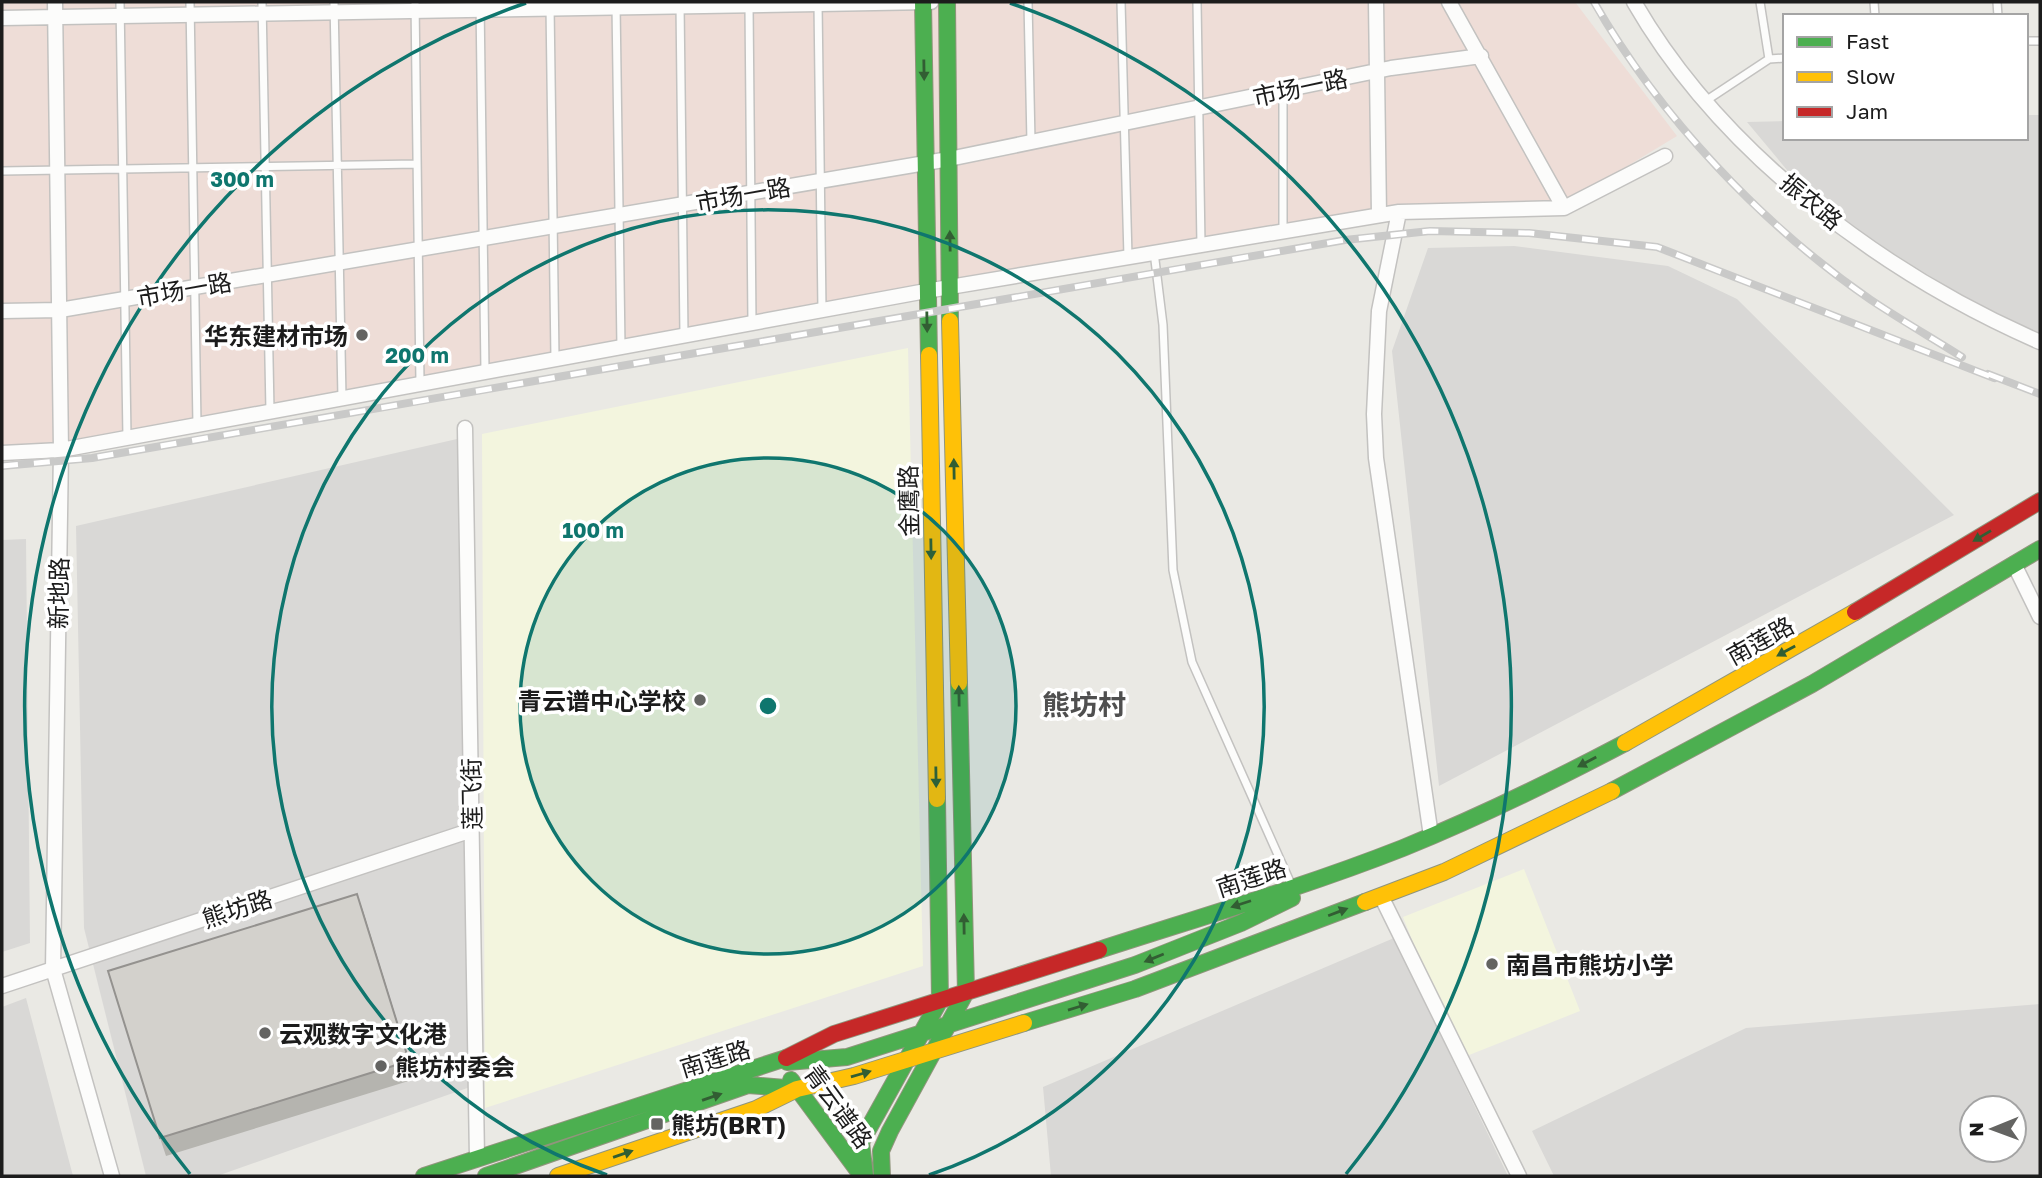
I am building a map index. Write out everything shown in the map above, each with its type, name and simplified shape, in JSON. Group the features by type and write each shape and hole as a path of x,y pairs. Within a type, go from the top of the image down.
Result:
{"main road":[{"name":"金鹰路","path":"923,2 940,1000"},
{"name":"金鹰路","path":"947,2 950,289 966,992"},
{"name":"南莲路","path":"424,1176 778,1062 834,1034 1293,888 1431,836 1527,793 1644,732 1824,630 2040,501"},
{"path":"558,1176 756,1110 797,1089 907,1060 1135,989 1444,872 1621,787 1812,684 2040,551"},
{"path":"778,1062 847,1057 1135,965 1241,923 1373,859"},
{"path":"882,1176 881,1152 966,992"},
{"path":"864,1176 861,1142 940,1000"},
{"name":"青云谱路","path":"778,1062 864,1176"},
{"path":"486,1176 748,1085 797,1089"}],"street":[{"name":"新地路","path":"55,2 61,450 53,969 112,1176"},
{"path":"2,18 55,18 121,9 931,2"},
{"path":"1376,2 1379,215"},
{"path":"1449,2 1564,208"},
{"name":"振农路","path":"1633,2 1650,29 1725,123 1804,199 1895,267 1987,318 2040,342"},
{"name":"市场一路","path":"2,312 60,310 949,159 1377,71 1481,57"},
{"path":"2,453 61,450 926,291 1379,215 1399,212 1564,208 1665,156"},
{"path":"1399,212 1379,311 1374,414 1376,458 1431,836"},
{"name":"莲飞街","path":"465,428 477,1159"},
{"path":"2014,564 2040,617"},
{"name":"熊坊路","path":"2,986 472,830"},
{"path":"1381,896 1519,1176"}],"lane":[{"path":"1028,2 1031,142"},
{"path":"1121,2 1128,257"},
{"path":"1197,2 1201,245"},
{"path":"1760,2 1769,59"},
{"path":"818,3 822,310"},
{"path":"680,4 684,336"},
{"path":"749,4 752,323"},
{"path":"550,5 555,359"},
{"path":"616,5 621,347"},
{"path":"480,6 485,372"},
{"path":"335,7 342,398"},
{"path":"415,7 420,384"},
{"path":"262,8 270,411"},
{"path":"121,9 127,437"},
{"path":"190,9 197,425"},
{"path":"1707,100 1769,59 1783,58"},
{"path":"1283,91 1283,231"},
{"path":"2,171 417,164"},
{"path":"1154,252 1163,325 1173,570 1192,662 1293,888"}],"shaded area":[{"name":"华东建材市场","path":"2,2 1575,2 1677,136 1563,205 1381,213 2,459"},
{"path":"2028,115 2040,115 2040,337 2014,328 1872,240 1797,182 1747,122 1783,121 1783,140 2028,140"},
{"path":"1514,246 1668,266 1737,299 1954,515 1439,786 1392,351 1428,248"},
{"name":"青云谱中心学校","path":"908,348 923,966 485,1108 482,434"},
{"path":"457,439 473,1086 217,1176 146,1176 84,928 76,526"},
{"path":"26,539 30,943 2,952 2,540"},
{"name":"南昌市熊坊小学","path":"1524,869 1580,1011 1459,1059 1403,917"},
{"path":"1394,938 1508,1176 1051,1176 1043,1087"},
{"path":"26,998 73,1176 2,1176 2,1007"},
{"path":"2040,1004 2040,1176 1554,1176 1532,1131 1746,1028"}],"building":[{"name":"云观数字文化港","path":"357,894 409,1061 160,1138 108,971"}],"railway":[{"path":"1594,2 1650,87 1716,166 1753,203 1791,238 1871,300 1962,357"},
{"path":"2,466 92,458 1345,240 1430,231 1529,233 1657,247 1994,378"},
{"path":"1988,374 2040,394"}],"traffic: fast":[{"path":"923,2 929,355"},
{"path":"947,2 950,321"},
{"path":"1612,791 1812,684 2040,549"},
{"path":"882,1176 881,1151 890,1131 966,992 959,683"},
{"path":"1099,950 1290,889 1403,848 1516,798 1625,743"},
{"path":"865,1176 861,1142 940,1000 937,799"},
{"path":"787,1062 847,1057 1135,965 1241,923 1292,898"},
{"path":"1024,1023 1135,989 1365,902"},
{"path":"424,1176 786,1058"},
{"path":"791,1080 862,1176"},
{"path":"486,1176 748,1085 797,1089"}],"traffic: slow":[{"path":"950,321 959,683"},
{"path":"929,355 937,799"},
{"path":"1625,743 1855,612"},
{"path":"1365,902 1444,872 1612,791"},
{"path":"558,1176 756,1109 797,1089 854,1076 1024,1023"}],"traffic: jam":[{"path":"1855,612 2040,501"},
{"path":"786,1058 834,1034 1099,950"}],"place":[{"name":"华东建材市场","path":"362,335"},
{"name":"青云谱中心学校","path":"700,700"},
{"name":"南昌市熊坊小学","path":"1492,964"},
{"name":"云观数字文化港","path":"265,1033"},
{"name":"熊坊村委会","path":"381,1066"},
{"name":"熊坊(BRT)","path":"657,1124"}],"district":[{"name":"熊坊村","path":"1084,704"}]}
